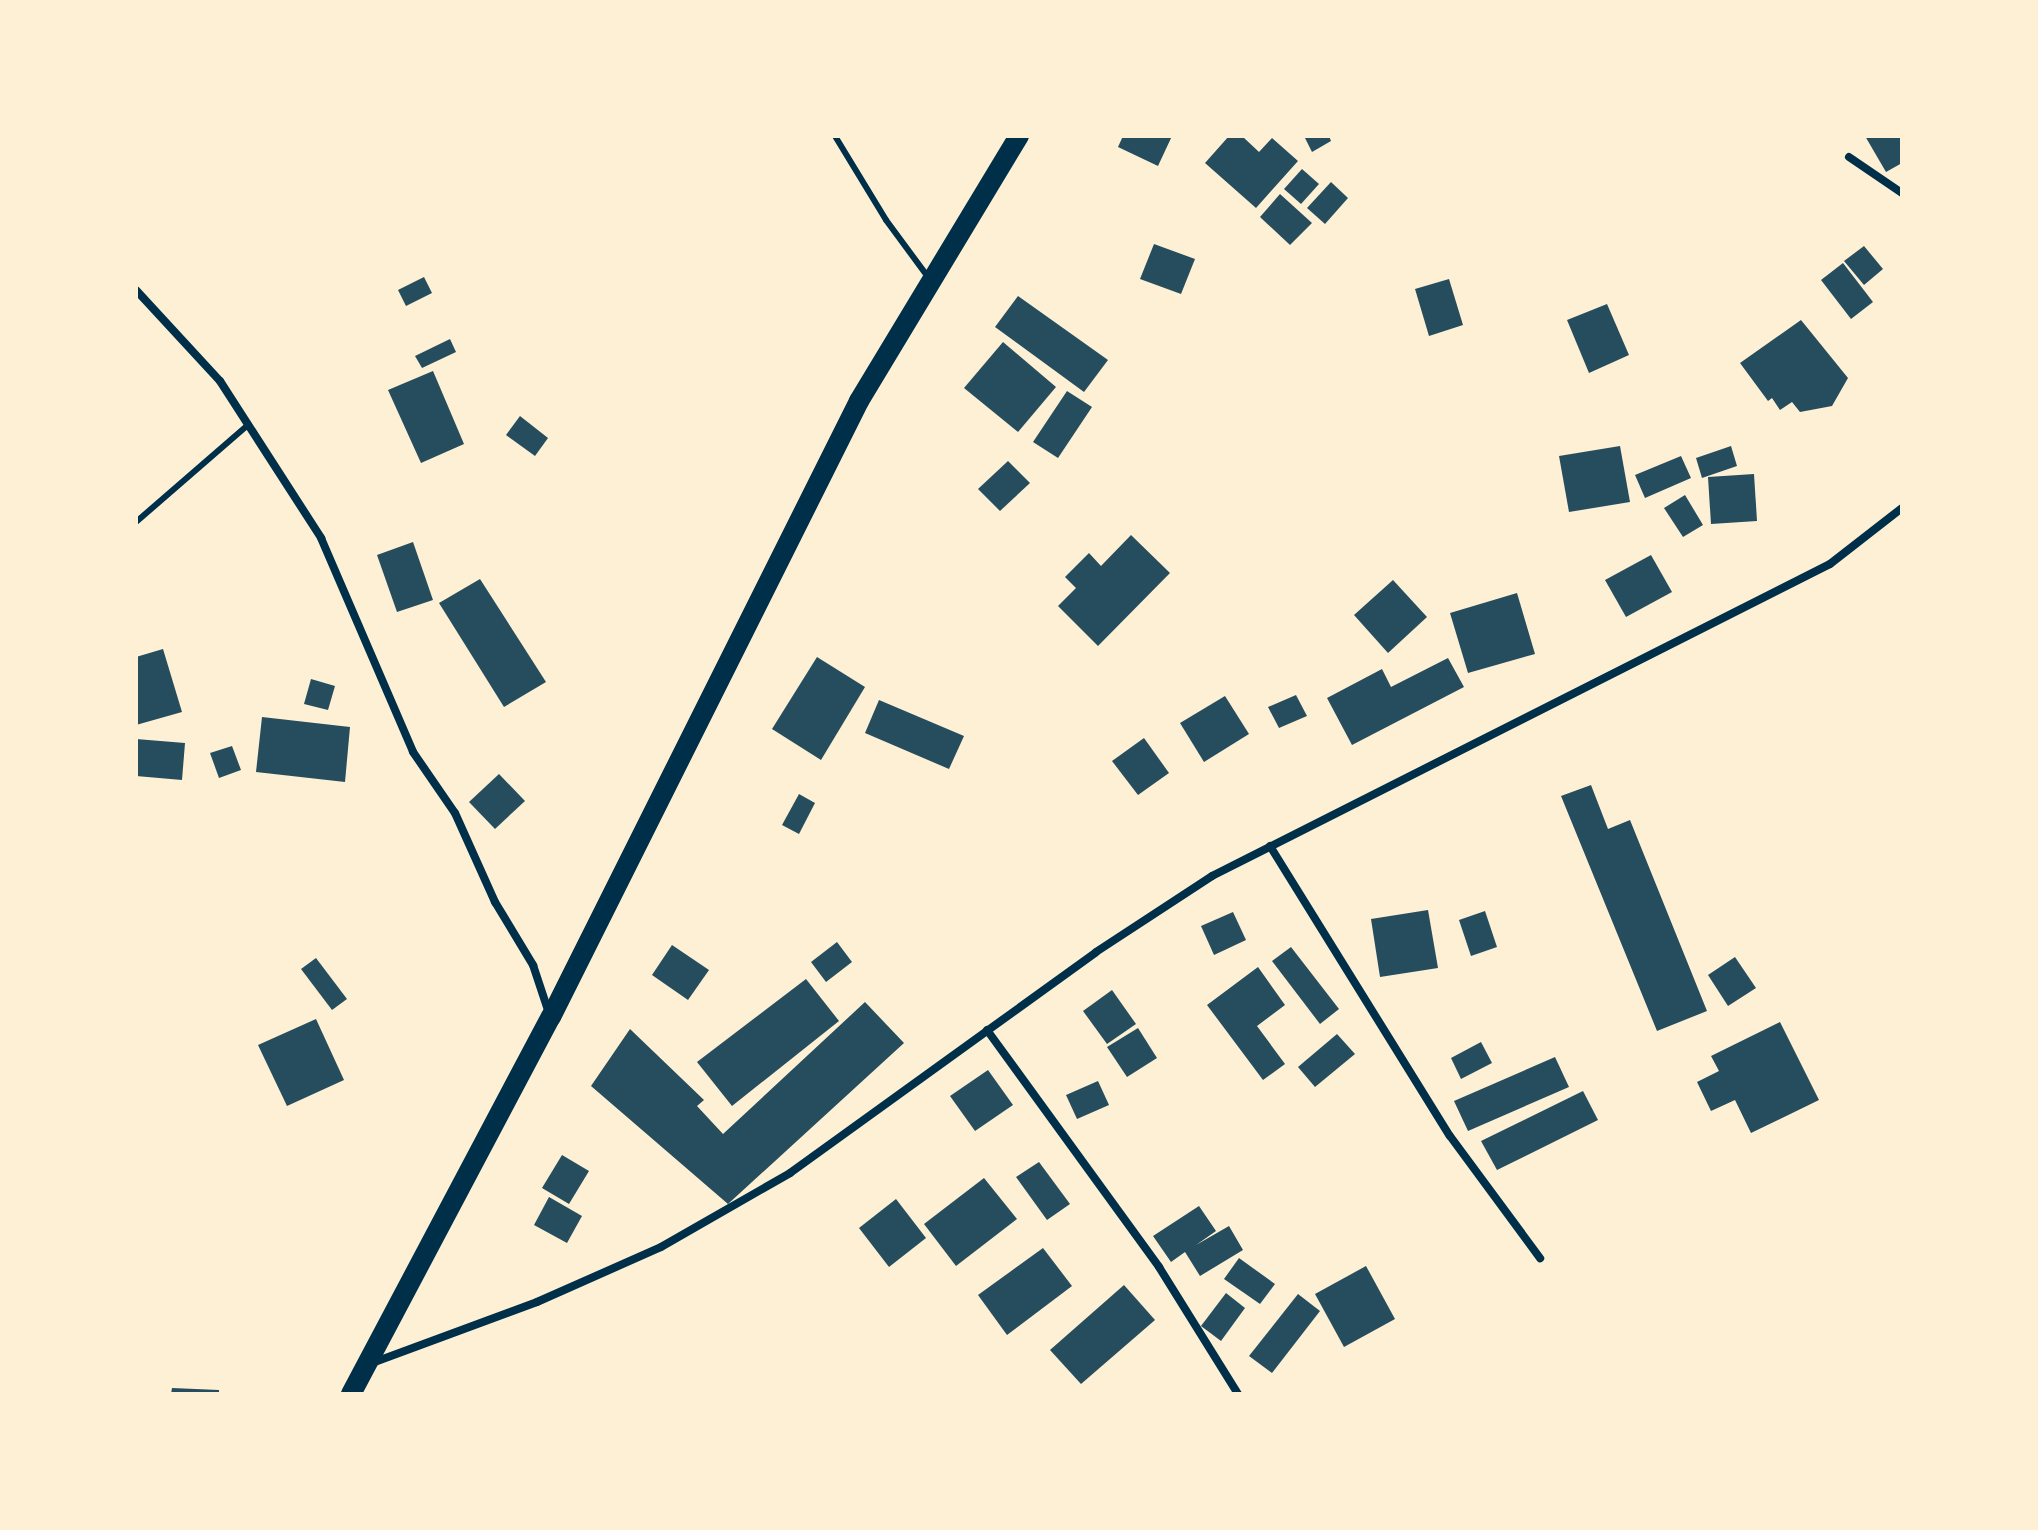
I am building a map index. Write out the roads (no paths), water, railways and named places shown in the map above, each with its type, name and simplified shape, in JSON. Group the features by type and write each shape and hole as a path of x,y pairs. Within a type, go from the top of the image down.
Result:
{"main road":[{"path":"351,1394 363,1366 551,1017 859,401 1019,136"}],"street":[{"path":"1849,157 1902,193"},
{"path":"136,290 220,381 321,538 413,752 455,813 495,902 533,965 551,1017"},
{"path":"363,1366 537,1302 661,1247 790,1173 1096,952 1212,876 1830,564 1902,508"},
{"path":"1270,846 1450,1136 1540,1258"},
{"path":"987,1030 1159,1267 1238,1394"}],"lane":[{"path":"835,136 886,220 931,281"},
{"path":"136,522 248,425"}]}
